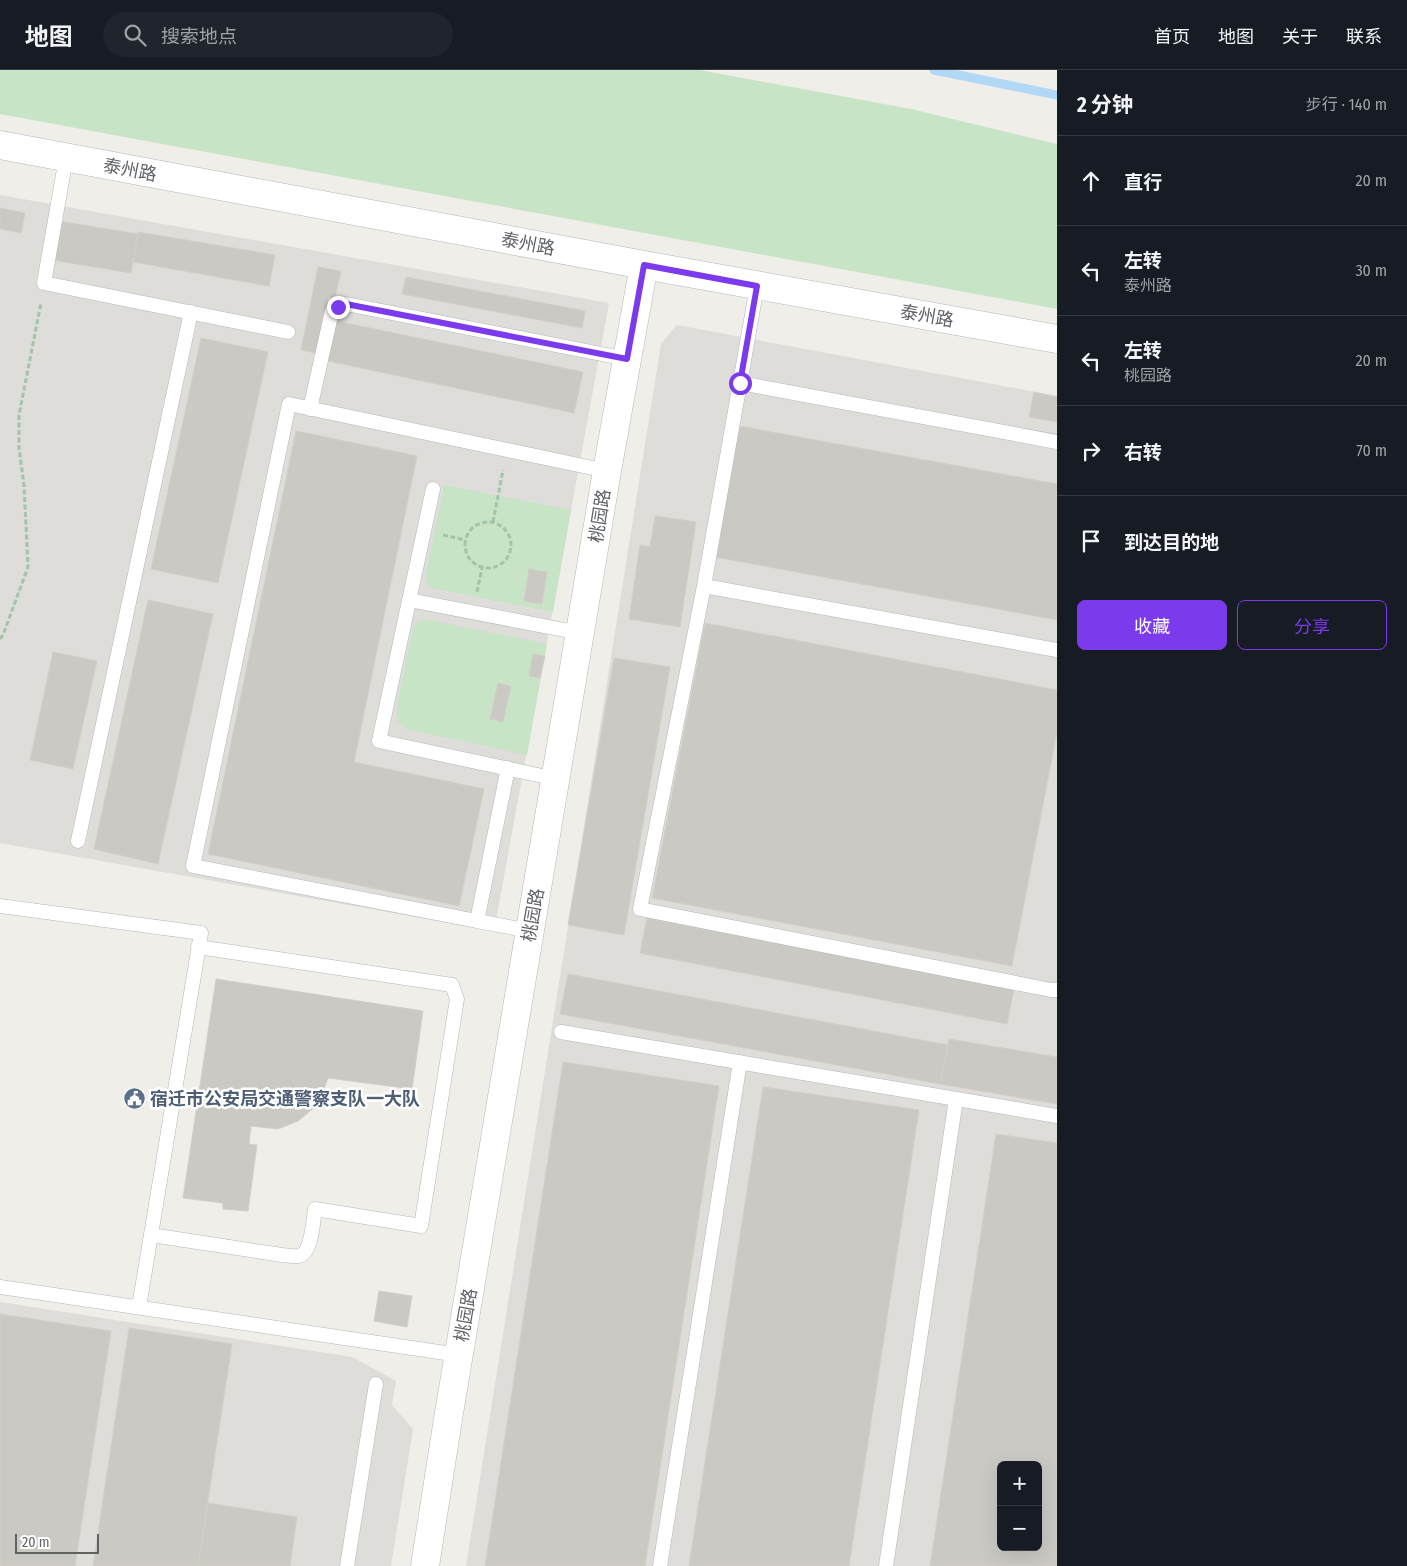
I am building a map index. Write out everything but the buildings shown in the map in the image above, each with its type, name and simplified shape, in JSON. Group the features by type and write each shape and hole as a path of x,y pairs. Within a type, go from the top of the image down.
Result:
{"street":[{"name":"泰州路","path":"0,145 757,286 1057,339"},
{"name":"桃园路","path":"425,1566 607,471 644,265"}],"lane":[{"path":"66,158 44,283 288,332"},
{"path":"757,286 704,586 640,909 1057,990"},
{"path":"310,409 332,311 346,304 627,359"},
{"path":"78,841 191,312"},
{"path":"740,383 1057,442"},
{"path":"530,931 193,866 289,404 607,471"},
{"path":"433,489 379,741 556,779"},
{"path":"704,586 1057,650"},
{"path":"409,600 580,633"},
{"path":"477,921 508,768"},
{"path":"0,906 201,934 139,1307"},
{"path":"151,1235 298,1256 305,1253 309,1246 314,1208 421,1226 456,1000 452,985 198,947"},
{"path":"561,1032 1057,1116"},
{"path":"660,1566 740,1062"},
{"path":"886,1566 956,1099"},
{"path":"0,1286 459,1355"},
{"path":"347,1566 376,1384"}],"path":[{"path":"0,639 18,597 28,567 24,485 19,448 19,415 44,283"},
{"path":"493,522 507,450"},
{"path":"493,522 505,529 509,536 510,552 505,562 498,566 482,568 471,562 466,556 465,540 470,529 477,524 493,522"}],"shaded area":[{"path":"0,195 609,303 494,931 0,843"},
{"path":"677,325 1057,396 1057,1566 466,1566 661,344"},
{"path":"0,1302 352,1357 396,1381 392,1405 413,1429 391,1566 0,1566"}],"green space":[{"path":"0,70 699,70 911,109 1057,144 1057,309 0,114"},
{"path":"444,485 571,510 553,612 431,588 427,583 426,575"},
{"path":"420,620 429,620 547,644 527,755 406,729 397,721 397,707 413,627"}],"waterway":[{"path":"934,70 1057,95"}],"place":[{"name":"宿迁市公安局交通警察支队一大队","path":"134,1099"}],"route":[{"path":"338,307 346,304 627,359 644,265 757,286 740,383"}]}
